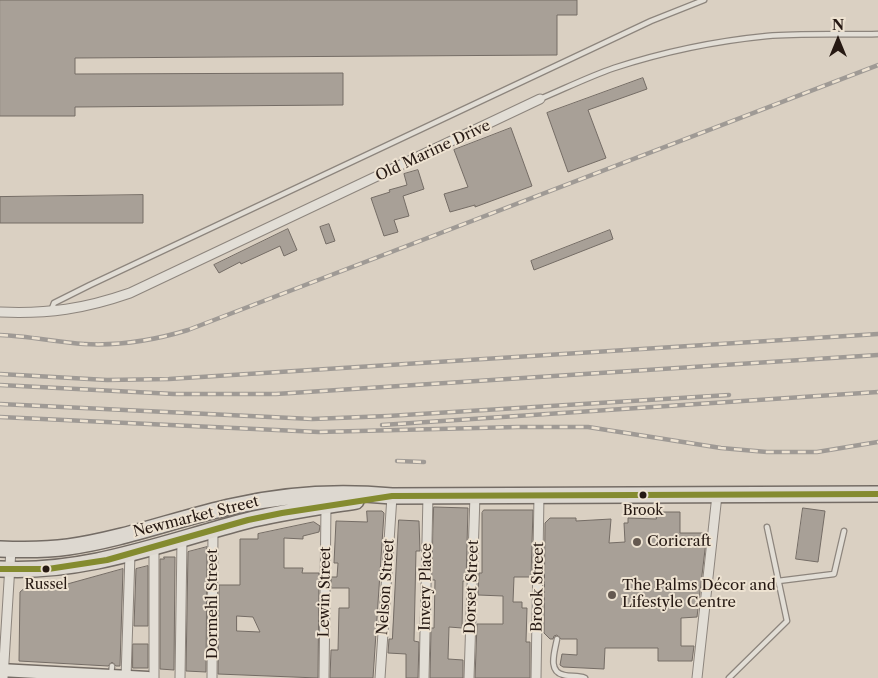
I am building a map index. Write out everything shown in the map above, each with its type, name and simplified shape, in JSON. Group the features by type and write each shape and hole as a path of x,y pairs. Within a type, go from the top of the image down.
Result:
{"main road":[{"name":"Newmarket Street","path":"5,549 68,547 95,542 233,506 273,498 319,494 392,496 878,494"},
{"name":"Newmarket Street","path":"5,570 48,569 108,560 213,530 282,513 392,496"},
{"path":"2,673 111,671 126,677 148,678"}],"street":[{"name":"Old Marine Drive","path":"0,312 50,312 108,301 159,281 540,99"},
{"name":"Invery Place","path":"424,678 428,495"},
{"name":"Dorset Street","path":"469,678 475,495"},
{"name":"Brook Street","path":"536,678 539,495"},
{"path":"697,678 717,495"},
{"name":"Nelson Street","path":"380,678 392,496"},
{"name":"Lewin Street","path":"324,678 326,506"},
{"name":"Dormehl Street","path":"212,678 213,530"},
{"path":"180,678 182,539"},
{"path":"154,548 154,678"},
{"path":"2,673 5,549"},
{"path":"126,677 130,554"}],"lane":[{"path":"50,312 54,303 90,285 651,21 704,0"},
{"name":"Old Marine Drive","path":"540,99 614,68 703,46 741,39 791,35 878,34"},
{"path":"729,678 787,622 767,527"},
{"path":"778,581 834,574 844,531"},
{"path":"557,639 554,660 556,672 584,678"}],"building":[{"path":"0,0 577,0 577,15 557,15 557,55 75,58 75,74 343,73 343,105 75,107 75,116 0,116"},
{"path":"643,78 647,89 588,110 606,158 568,172 547,113"},
{"path":"511,128 532,186 475,207 475,205 450,212 444,194 468,187 454,150"},
{"path":"418,170 424,189 403,196 409,216 394,220 398,232 384,236 371,198 407,185 404,174"},
{"path":"143,195 143,223 0,223 0,197"},
{"path":"329,224 335,241 326,244 320,227"},
{"path":"288,229 297,250 284,256 280,246 241,264 240,262 219,273 214,265"},
{"path":"610,230 613,239 534,270 531,261"},
{"path":"434,507 468,508 466,581 463,581 462,628 449,627 448,659 463,660 463,678 430,678 431,628 434,628 435,580 432,580"},
{"path":"803,508 825,511 818,562 796,559"},
{"path":"484,510 533,510 531,577 514,577 513,602 522,602 522,608 527,608 526,642 530,642 530,678 475,678 477,624 503,624 503,596 478,595 479,573 482,573 482,513"},
{"path":"367,511 382,511 384,513 373,678 330,678 331,650 338,650 339,608 349,608 349,588 331,588 331,577 337,577 338,563 334,563 336,521 367,522"},
{"name":"The Palms Décor and Lifestyle Centre","path":"656,512 680,512 680,533 707,533 697,617 681,618 681,646 694,646 692,661 658,661 658,648 605,648 604,669 563,667 560,665 562,654 577,655 577,639 561,639 557,635 550,639 544,633 545,523 550,518 576,518 576,521 611,519 609,543 625,542 624,523 628,523 628,518 656,519"},
{"path":"399,520 419,521 420,551 416,551 414,641 419,642 418,678 406,678 406,654 388,653 389,639 392,639"},
{"path":"314,522 320,526 319,532 303,536 303,539 284,538 284,568 303,568 302,573 319,573 318,678 218,674 219,585 240,585 240,539 258,539 258,534","holes":["237,616 253,617 260,632 237,631"]},
{"path":"207,547 206,672 186,671 188,552"},
{"path":"164,557 175,557 174,670 160,669 160,559 164,559"},
{"path":"148,566 148,626 134,626 136,569"},
{"path":"123,569 120,666 116,666 112,662 108,666 19,661 20,592 28,585 67,584"},
{"path":"133,644 148,644 148,668 133,668"}],"railway":[{"path":"0,335 84,344 110,344 163,337 188,330 878,65"},
{"path":"0,374 107,380 169,379 878,334"},
{"path":"0,385 174,394 276,394 878,355"},
{"path":"382,425 878,392"},
{"path":"0,404 312,419 729,395"},
{"path":"0,417 319,432 588,427 721,448 767,452 817,452 878,442"},
{"path":"397,461 424,462"}],"transit line":[{"path":"0,569 48,569 107,560 248,520 392,496 878,494"}],"place":[{"name":"Brook","path":"643,495"},
{"name":"Coricraft","path":"637,542"},
{"name":"Russel","path":"46,569"},
{"name":"The Palms Décor and Lifestyle Centre","path":"612,595"}]}
